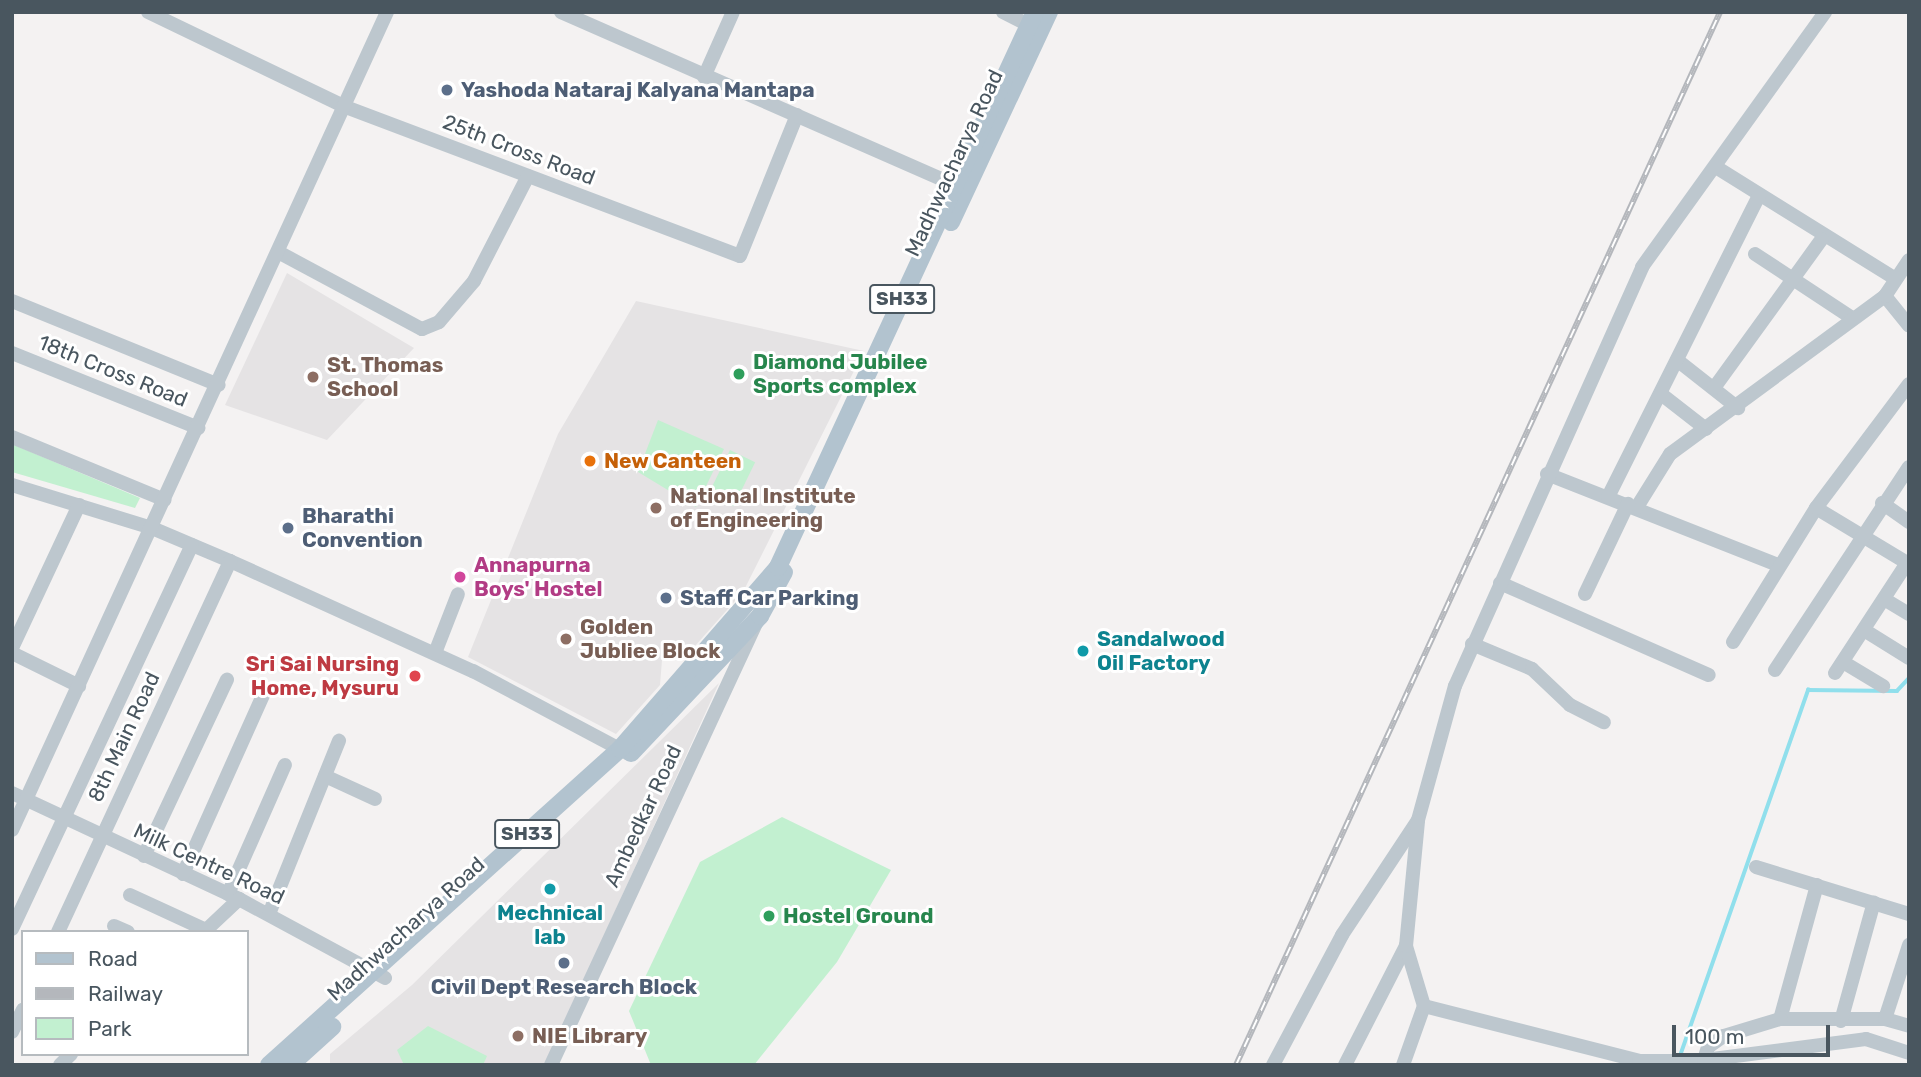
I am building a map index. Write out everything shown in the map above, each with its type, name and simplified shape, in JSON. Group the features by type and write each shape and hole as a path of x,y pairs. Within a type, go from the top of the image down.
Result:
{"main road":[{"name":"Madhwacharya Road","path":"625,752 760,616 1035,23 1049,12"},
{"name":"Madhwacharya Road","path":"765,583 961,187"},
{"name":"SH33","path":"284,1063 625,752 765,583"}],"street":[{"name":"25th Cross Road","path":"148,12 343,106 740,256 797,115"},
{"path":"12,830 19,796 79,685 280,253 387,12"},
{"path":"561,12 704,77 961,187"},
{"path":"704,77 733,12"},
{"path":"1003,12 1035,23"},
{"path":"1345,1065 1406,946 1418,820 1472,644 1547,474 1642,267 1719,169 1825,12"},
{"path":"1719,169 1822,239 1896,279"},
{"path":"280,253 422,329 439,322 474,281 528,176"},
{"path":"1608,497 1759,195"},
{"path":"1714,388 1822,239"},
{"path":"1755,254 1852,318"},
{"path":"1585,594 1632,505 1670,454 1738,408 1852,318 1885,296 1908,266"},
{"path":"1885,296 1909,326"},
{"path":"12,301 219,385"},
{"name":"18th Cross Road","path":"12,353 199,428"},
{"path":"1677,360 1738,408"},
{"path":"1733,642 1778,565 1816,508 1909,384"},
{"path":"1661,394 1706,429"},
{"path":"12,437 164,500"},
{"path":"1775,670 1882,503 1907,472"},
{"path":"1547,474 1632,505 1778,565"},
{"path":"13,487 152,528 230,561 435,653 625,752"},
{"path":"1882,503 1909,522"},
{"path":"79,505 12,651 79,685"},
{"path":"1816,508 1908,564 1839,668 1883,686"},
{"path":"12,929 192,545"},
{"name":"8th Main Road","path":"59,930 230,561"},
{"name":"Ambedkar Road","path":"551,1065 760,616 765,583"},
{"path":"1500,583 1709,675"},
{"path":"435,653 458,594"},
{"path":"1884,599 1909,614"},
{"path":"1864,630 1909,659"},
{"path":"1472,644 1532,669 1570,705 1604,722"},
{"path":"144,856 227,680"},
{"path":"183,874 265,691"},
{"path":"269,914 339,741"},
{"path":"206,930 233,897 285,765"},
{"path":"325,776 375,799"},
{"name":"Milk Centre Road","path":"19,796 269,914 381,975"},
{"path":"1273,1065 1342,935 1418,820"},
{"path":"1756,867 1909,914"},
{"path":"1780,1019 1817,885"},
{"path":"130,895 203,930"},
{"path":"1841,1021 1874,902"},
{"path":"114,926 123,930"},
{"path":"1403,1065 1424,1006 1406,946"},
{"path":"1885,1019 1909,946"},
{"path":"1424,1006 1470,1013 1585,1051 1669,1061 1701,1060 1866,1039 1909,1053"},
{"path":"12,1031 21,1013"},
{"path":"1701,1060 1707,1047 1724,1036 1780,1019 1885,1019 1909,1026"}],"shaded area":[{"name":"St. Thomas School","path":"287,273 414,348 327,440 225,405"},
{"name":"National Institute of Engineering","path":"636,301 864,351 743,592 687,655 675,651 662,660 660,685 616,734 468,657 558,434"},
{"path":"719,683 545,1065 330,1065 330,1054 412,985"}],"green space":[{"path":"658,420 724,449 696,507 638,472"},
{"path":"12,444 140,498 135,508 12,472"},
{"path":"730,450 755,462 734,506 709,494"},
{"name":"Hostel Ground","path":"782,817 891,870 837,962 754,1065 651,1065 629,1011 700,862"},
{"path":"428,1026 487,1056 483,1065 404,1065 397,1050"}],"waterway":[{"path":"1680,1056 1808,690 1897,691 1909,678"}],"railway":[{"path":"1236,1065 1720,12"}],"place":[{"name":"Yashoda Nataraj Kalyana Mantapa","path":"447,90"},
{"name":"Diamond Jubilee Sports complex","path":"739,374"},
{"name":"St. Thomas School","path":"313,377"},
{"name":"New Canteen","path":"590,461"},
{"name":"National Institute of Engineering","path":"656,508"},
{"name":"Bharathi Convention","path":"288,528"},
{"name":"Annapurna Boys' Hostel","path":"460,577"},
{"name":"Staff Car Parking","path":"666,598"},
{"name":"Golden Jubliee Block","path":"566,639"},
{"name":"Sandalwood Oil Factory","path":"1083,651"},
{"name":"Sri Sai Nursing Home, Mysuru","path":"415,676"},
{"name":"Mechnical lab","path":"550,889"},
{"name":"Hostel Ground","path":"769,916"},
{"name":"Civil Dept Research Block","path":"564,963"},
{"name":"NIE Library","path":"518,1036"}]}
